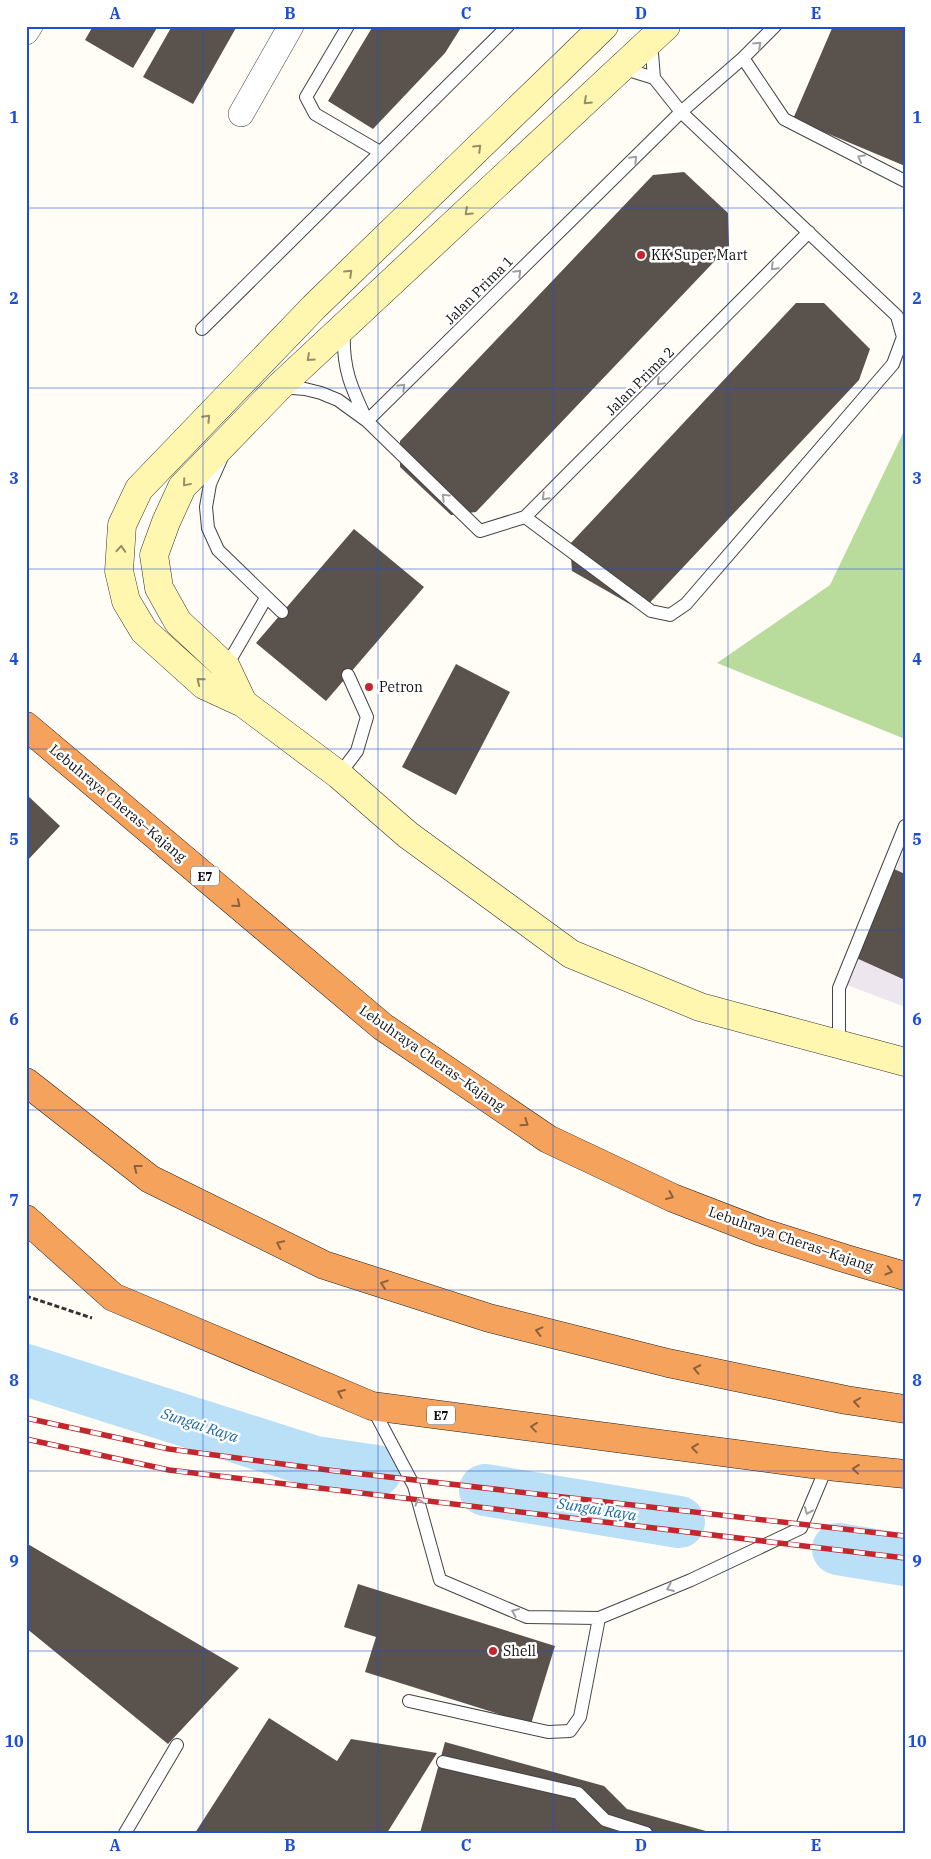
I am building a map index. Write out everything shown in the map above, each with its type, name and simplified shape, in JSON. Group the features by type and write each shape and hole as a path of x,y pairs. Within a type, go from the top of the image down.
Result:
{"highway":[{"name":"Lebuhraya Cheras–Kajang","path":"26,726 383,1027 548,1139 673,1198 761,1232 905,1276"},
{"path":"26,1082 150,1179 324,1265 489,1318 658,1360 846,1400 905,1409"},
{"name":"E7","path":"26,1219 113,1296 372,1406 827,1466 905,1474"}],"street":[{"path":"26,32 30,26"},
{"path":"241,114 291,26"},
{"path":"622,68 593,30 314,307 139,489 122,525 119,572 126,601 144,631 204,685 243,703 339,775 408,836 571,954 700,1008 905,1062"},
{"path":"243,703 226,667 178,622 159,588 154,555 182,487 231,434 279,387 622,68 652,31"}],"lane":[{"path":"348,26 306,97 315,114 380,152"},
{"path":"202,328 508,26"},
{"name":"Jalan Prima 1","path":"367,421 681,112 743,58 776,26"},
{"path":"652,31 654,78"},
{"path":"743,58 784,118 905,181"},
{"path":"525,517 651,611 670,615 686,604 893,364 903,337 897,316 681,112 654,78 622,68"},
{"name":"Jalan Prima 2","path":"367,421 480,531 525,517 809,232"},
{"path":"344,327 343,351 346,369 351,387 367,421"},
{"path":"279,387 321,393 338,400 367,421"},
{"path":"231,434 210,484 206,507 208,528 218,550 282,612"},
{"path":"226,667 266,598"},
{"path":"339,775 357,751 367,717 348,675"},
{"path":"839,1046 839,988 900,853 905,826"},
{"path":"372,1406 414,1486 440,1580 527,1617 599,1618 691,1580 801,1528 827,1466"},
{"path":"409,1700 548,1732 570,1731 580,1717 599,1618"},
{"path":"125,1833 177,1745"},
{"path":"443,1762 578,1793 606,1820 646,1833"}],"shaded area":[{"path":"905,847 905,1007 847,985"}],"green space":[{"path":"905,429 905,739 717,663 830,585"}],"building":[{"path":"93,26 158,26 133,68 85,40"},
{"path":"172,26 237,26 193,104 143,77"},
{"path":"373,26 462,26 445,53 373,129 328,101"},
{"path":"833,26 905,26 905,166 793,119"},
{"path":"684,172 728,213 729,246 476,512 451,515 400,467 400,441 653,175"},
{"path":"796,303 824,303 870,349 859,380 642,611 572,571 570,544"},
{"path":"354,529 424,587 326,701 256,643"},
{"path":"456,664 510,692 456,795 402,767"},
{"path":"26,794 60,826 26,862"},
{"path":"894,869 905,874 905,980 854,957"},
{"path":"26,1543 239,1668 168,1744 26,1628"},
{"path":"358,1584 555,1646 531,1724 365,1672 376,1637 344,1627"},
{"path":"269,1718 337,1761 351,1739 437,1753 387,1833 195,1833"},
{"path":"445,1742 604,1786 627,1809 713,1833 420,1833"}],"waterway":[{"name":"Sungai Raya","path":"26,1370 315,1462 376,1471"},
{"name":"Sungai Raya","path":"485,1490 679,1522"},
{"name":"Sungai Raya","path":"838,1549 905,1560"}],"railway":[{"path":"26,1418 169,1449 336,1471 905,1536"},
{"path":"26,1439 169,1470 905,1558"}],"place":[{"name":"KK Super Mart","path":"641,255"},
{"name":"Petron","path":"369,687"},
{"name":"Shell","path":"493,1651"}]}
